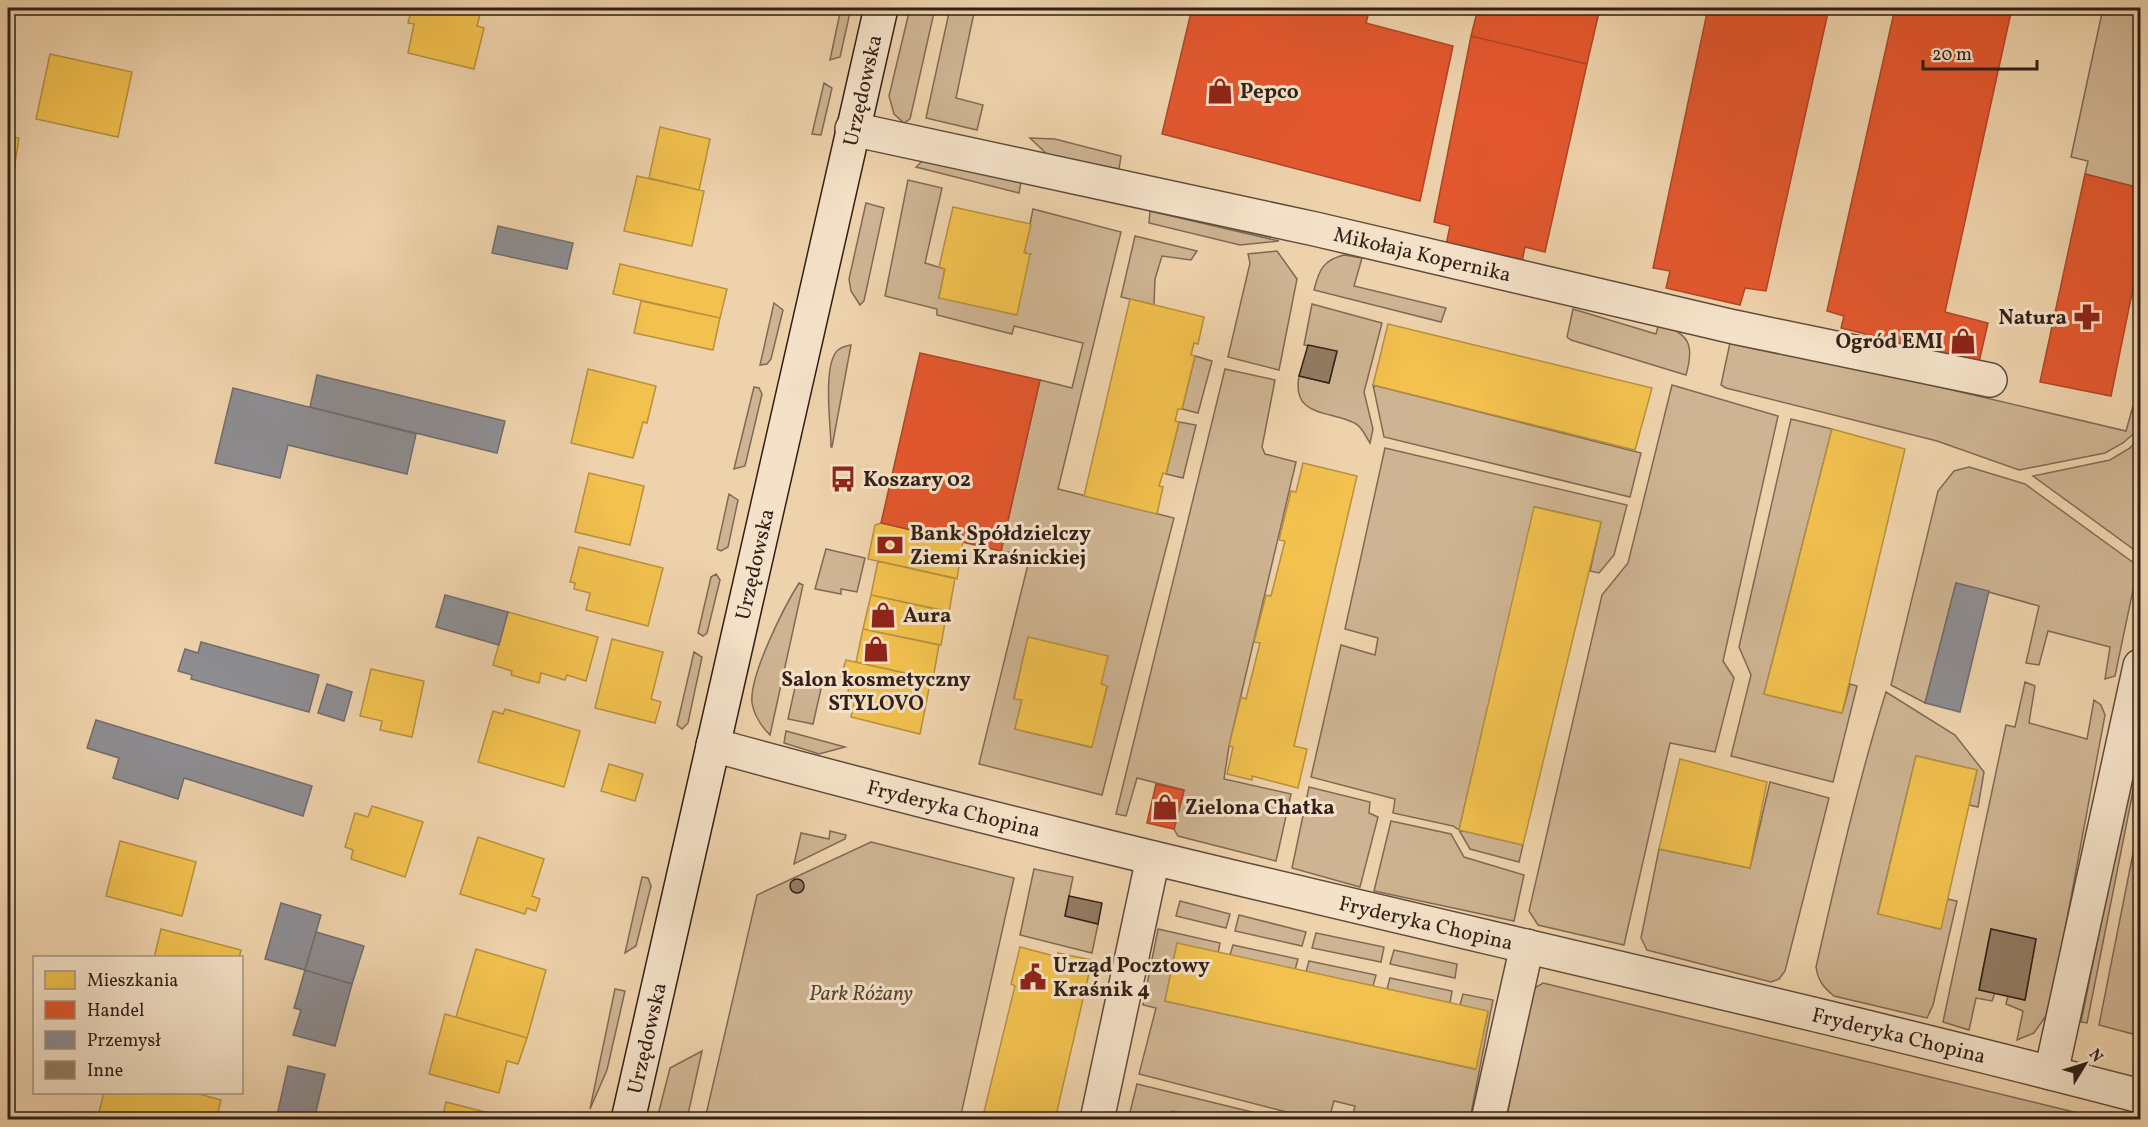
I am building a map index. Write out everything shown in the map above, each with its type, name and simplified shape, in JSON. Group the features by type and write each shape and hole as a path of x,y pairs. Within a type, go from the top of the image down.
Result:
{"street":[{"name":"Urzędowska","path":"628,1119 881,8"},
{"name":"Mikołaja Kopernika","path":"852,129 1315,229 1734,327 1990,380"},
{"path":"2051,1073 2140,666"},
{"name":"Fryderyka Chopina","path":"713,745 1153,858 1527,946 2140,1096"},
{"path":"1097,1119 1153,858"},
{"path":"1488,1119 1527,946"}],"green space":[{"path":"841,8 851,8 840,57 830,60"},
{"path":"910,8 935,8 910,119 904,123 894,114 889,96"},
{"path":"950,8 975,8 956,98 983,105 977,130 926,118"},
{"path":"2103,8 2140,8 2140,188 2085,174 2088,161 2071,157"},
{"path":"824,83 832,88 821,135 812,134"},
{"path":"1030,138 1055,139 1121,156 1119,169 1048,155"},
{"path":"923,160 1021,182 1019,193 916,167"},
{"path":"908,180 942,188 925,263 945,269 939,298 1030,254 1024,253 1033,209 1121,232 1058,489 1174,518 1102,795 979,764 1030,556 1001,551 1040,380 1072,388 1083,343 1014,326 1012,334 937,315 937,309 885,296","holes":["1028,638 1107,687 1091,747 1015,729 1022,700 1014,698"]},
{"path":"866,203 884,208 864,301 860,305 851,291 849,279"},
{"path":"1150,211 1279,241 1240,245 1149,223"},
{"path":"1135,236 1197,251 1191,260 1162,256 1155,279 1154,305 1121,297"},
{"path":"1277,251 1297,279 1279,370 1228,357 1250,263 1248,254"},
{"path":"1344,255 1362,258 1354,286 1446,308 1441,322 1314,290 1323,267 1331,260"},
{"path":"774,303 783,310 771,359 767,364 760,365"},
{"path":"1312,304 1382,323 1364,392 1373,429 1370,443 1358,425 1316,411 1301,400 1298,390 1299,376 1329,383 1337,352 1304,345"},
{"path":"1573,309 1656,334 1659,323 1677,331 1683,336 1689,348 1686,375 1571,340 1567,337"},
{"path":"1731,338 2126,431 2133,406 2140,408 2140,428 2123,443 2105,453 2019,470 1937,441 1726,388 1721,385"},
{"path":"851,345 831,447 828,396 830,368 838,350"},
{"path":"1195,356 1212,361 1198,413 1182,409"},
{"path":"1225,369 1275,380 1262,447 1265,454 1296,462 1229,746 1224,779 1291,794 1276,861 1178,836 1174,829 1184,790 1137,778 1126,816 1116,814"},
{"path":"1373,385 1641,453 1630,497 1384,437"},
{"path":"1672,385 1778,416 1723,661 1734,678 1715,752 1670,743 1624,945 1538,925 1529,911 1602,595 1628,563"},
{"path":"754,387 759,388 762,394 745,466 734,469"},
{"path":"1791,419 1832,429 1764,694 1842,713 1850,684 1857,686 1833,782 1731,756 1751,675 1739,647"},
{"path":"1179,422 1196,425 1183,478 1166,474"},
{"path":"2140,437 2140,554 2033,476 2110,460 2130,448"},
{"path":"1385,448 1627,505 1614,555 1599,573 1590,571 1601,522 1535,507 1459,830 1453,826 1393,813 1395,799 1311,777 1341,645 1375,655 1378,638 1345,629"},
{"path":"1969,467 2025,484 2138,566 2115,676 2105,679 2110,647 2048,631 2039,665 2026,663 2039,606 1956,583 1925,703 1891,685 1938,491 1954,471"},
{"path":"729,494 738,500 728,547 721,551 717,549"},
{"path":"826,549 865,558 857,592 841,589 841,594 815,589"},
{"path":"716,574 720,580 707,633 703,636 698,633 711,577"},
{"path":"799,583 803,585 770,735 761,725 755,712 752,703 753,691 756,676 769,642"},
{"path":"694,652 702,657 688,723 682,729 677,725"},
{"path":"2025,682 2035,686 2029,723 2087,739 2094,700 2101,705 2105,715 2050,1010 2034,1033 2017,1040 2023,1011 2006,1004 2008,996 2025,1000 2036,939 1991,929 1979,989 1995,993 1992,1001 1976,998 1969,1030 1943,1022 2006,725 2015,727"},
{"path":"796,683 821,689 813,724 788,719"},
{"path":"1886,692 1955,735 1984,772 1978,807 1969,805 1977,770 1916,756 1878,913 1940,929 1947,899 1957,901 1933,1005 1927,1018 1834,996 1822,984 1816,967 1857,794"},
{"path":"2140,730 2140,756 2087,1023 2081,1022"},
{"path":"786,731 845,747 819,754 784,743"},
{"path":"1770,782 1829,798 1785,971 1779,979 1771,982 1647,950 1641,938 1659,849 1750,868"},
{"path":"1309,787 1370,802 1369,813 1378,817 1360,887 1292,868"},
{"path":"2140,818 2140,1036 2099,1025"},
{"path":"1391,821 1451,834 1464,857 1524,875 1514,921 1374,891"},
{"path":"1459,830 1523,845 1519,862 1470,849"},
{"path":"830,831 846,835 845,839 794,864 801,833 829,839"},
{"name":"Park Różany","path":"871,842 1014,878 960,1119 705,1119 757,895"},
{"path":"1034,869 1073,877 1065,916 1098,924 1092,953 1020,935"},
{"path":"642,877 648,878 651,886 636,946 625,953"},
{"path":"1180,901 1230,914 1226,928 1176,916"},
{"path":"1239,915 1306,932 1302,946 1235,931"},
{"path":"1158,929 1220,943 1218,953 1177,944 1165,1001 1475,1069 1488,1012 1460,1005 1463,994 1493,1000 1470,1119 1352,1119 1355,1106 1334,1101 1329,1119 1314,1119 1139,1074 1156,1008 1143,1005"},
{"path":"1316,933 1384,947 1381,962 1312,948"},
{"path":"1233,945 1298,959 1295,970 1230,955"},
{"path":"1394,950 1457,964 1455,978 1390,964"},
{"path":"1309,961 1376,975 1373,986 1306,972"},
{"path":"1390,978 1452,991 1450,1003 1387,989"},
{"path":"1543,983 2103,1119 1506,1120 1533,989"},
{"path":"615,989 625,991 607,1070 590,1109"},
{"path":"702,1051 687,1119 657,1119 670,1068"},
{"path":"1137,1084 1256,1113 1261,1119 1204,1119 1172,1111 1170,1119 1128,1120"}],"building: Mieszkania":[{"path":"412,8 468,8 481,11 477,26 484,28 474,69 408,53 414,24 408,23"},
{"path":"50,54 132,72 118,137 36,119"},
{"path":"660,127 710,139 699,190 649,178"},
{"path":"8,136 19,138 12,183 8,182"},
{"path":"637,176 704,191 692,246 624,231"},
{"path":"953,207 1031,224 1024,253 1030,254 1017,315 939,298 945,269 939,267"},
{"path":"620,264 727,289 720,318 613,294"},
{"path":"1130,299 1204,317 1198,344 1194,343 1191,355 1195,356 1182,409 1178,409 1175,421 1179,422 1166,474 1163,473 1159,486 1163,487 1157,514 1084,496"},
{"path":"641,301 720,318 713,350 634,333"},
{"path":"1388,324 1652,388 1635,450 1373,385"},
{"path":"588,369 656,386 647,423 643,422 633,458 571,443"},
{"path":"1832,429 1905,449 1842,713 1764,694"},
{"path":"1303,463 1357,476 1294,746 1307,749 1298,788 1252,776 1252,780 1227,774 1233,747 1229,746 1241,697 1246,699 1260,643 1254,642 1266,595 1271,596 1285,541 1279,540 1291,491 1296,492"},
{"path":"589,473 644,486 630,545 575,532"},
{"path":"1534,507 1601,522 1523,845 1459,830"},
{"path":"881,523 963,541 957,579 868,559 875,525"},
{"path":"579,547 663,568 648,626 586,610 590,593 574,589 575,583 570,582"},
{"path":"878,561 955,578 949,612 871,595"},
{"path":"871,595 947,611 941,645 863,629"},
{"path":"508,612 598,637 586,681 567,675 565,680 541,673 539,683 511,675 512,671 493,665"},
{"path":"863,629 939,645 933,679 856,662"},
{"path":"1028,637 1108,656 1101,684 1107,686 1092,747 1015,729 1022,700 1014,699"},
{"path":"612,639 663,652 651,699 661,702 655,723 595,708"},
{"path":"846,660 931,679 920,734 851,717 855,699 847,696 851,679 841,677"},
{"path":"371,669 424,681 412,737 380,730 382,721 360,716"},
{"path":"505,709 580,731 564,787 478,762 493,711 503,714"},
{"path":"1916,756 1977,770 1941,929 1878,914"},
{"path":"1680,759 1767,782 1750,868 1659,849"},
{"path":"609,764 643,774 635,801 601,791"},
{"path":"372,806 423,822 405,877 351,859 353,850 345,847 355,813 368,817"},
{"path":"478,837 544,859 532,896 540,899 536,911 527,908 525,914 460,894"},
{"path":"120,841 196,862 182,916 106,896"},
{"path":"161,929 241,950 240,956 154,956"},
{"path":"1177,943 1488,1011 1476,1069 1165,1001"},
{"path":"1020,947 1058,957 1058,953 1092,960 1055,1120 982,1120 1015,986 1011,984"},
{"path":"476,949 546,970 527,1038 456,1017"},
{"path":"445,1014 527,1038 518,1064 507,1061 499,1093 429,1074"},
{"path":"104,1094 199,1094 221,1100 216,1120 97,1120"},
{"path":"446,1102 505,1117 504,1120 442,1120"},
{"path":"1172,1111 1204,1120 1170,1120"}],"building: Handel":[{"path":"1192,8 1370,8 1366,23 1453,46 1420,201 1162,134"},
{"path":"1478,8 1600,8 1587,64 1471,36"},
{"path":"1708,8 1829,8 1766,291 1745,288 1740,305 1666,288 1670,271 1653,268"},
{"path":"1895,8 2012,8 1945,312 1988,323 1979,362 1841,328 1844,316 1827,311"},
{"path":"1471,36 1587,64 1545,252 1525,247 1522,262 1446,245 1450,226 1434,222"},
{"path":"2085,174 2140,188 2140,254 2111,396 2040,382"},
{"path":"920,353 1040,380 1001,551 881,523"},
{"name":"Zielona Chatka","path":"1156,784 1184,790 1174,829 1147,823"}],"building: Przemysł":[{"path":"498,226 573,243 567,269 492,253"},
{"path":"317,375 505,421 497,453 310,407"},
{"path":"233,388 416,434 407,474 288,445 280,478 215,463"},
{"path":"1956,583 1989,591 1960,712 1925,703"},
{"path":"445,595 508,612 499,645 436,627"},
{"path":"201,642 319,675 309,712 191,679 192,675 178,671 185,649 198,653"},
{"path":"327,684 352,692 344,721 318,713"},
{"path":"96,720 312,786 303,816 184,778 178,799 113,778 119,758 87,748"},
{"path":"281,903 321,915 305,970 265,959"},
{"path":"316,932 364,946 352,984 305,970"},
{"path":"305,970 352,984 335,1046 293,1035 301,1010 294,1008"},
{"path":"288,1066 325,1074 314,1120 276,1120"}],"building: Inne":[{"path":"1308,345 1337,351 1329,383 1299,376"},
{"path":"797,879 802,881 804,886 802,891 797,893 792,891 790,886 792,881"},
{"path":"1069,896 1102,903 1098,924 1065,916"},
{"path":"1991,929 2036,939 2025,1000 1979,990"}],"place":[{"name":"Pepco","path":"1220,91"},
{"name":"Natura","path":"2087,317"},
{"name":"Ogród EMI","path":"1963,341"},
{"name":"Koszary 02","path":"843,479"},
{"name":"Bank Spółdzielczy Ziemi Kraśnickiej","path":"890,545"},
{"name":"Aura","path":"883,615"},
{"name":"Salon kosmetyczny STYLOVO","path":"876,649"},
{"name":"Zielona Chatka","path":"1165,807"},
{"name":"Urząd Pocztowy Kraśnik 4","path":"1033,977"}]}
